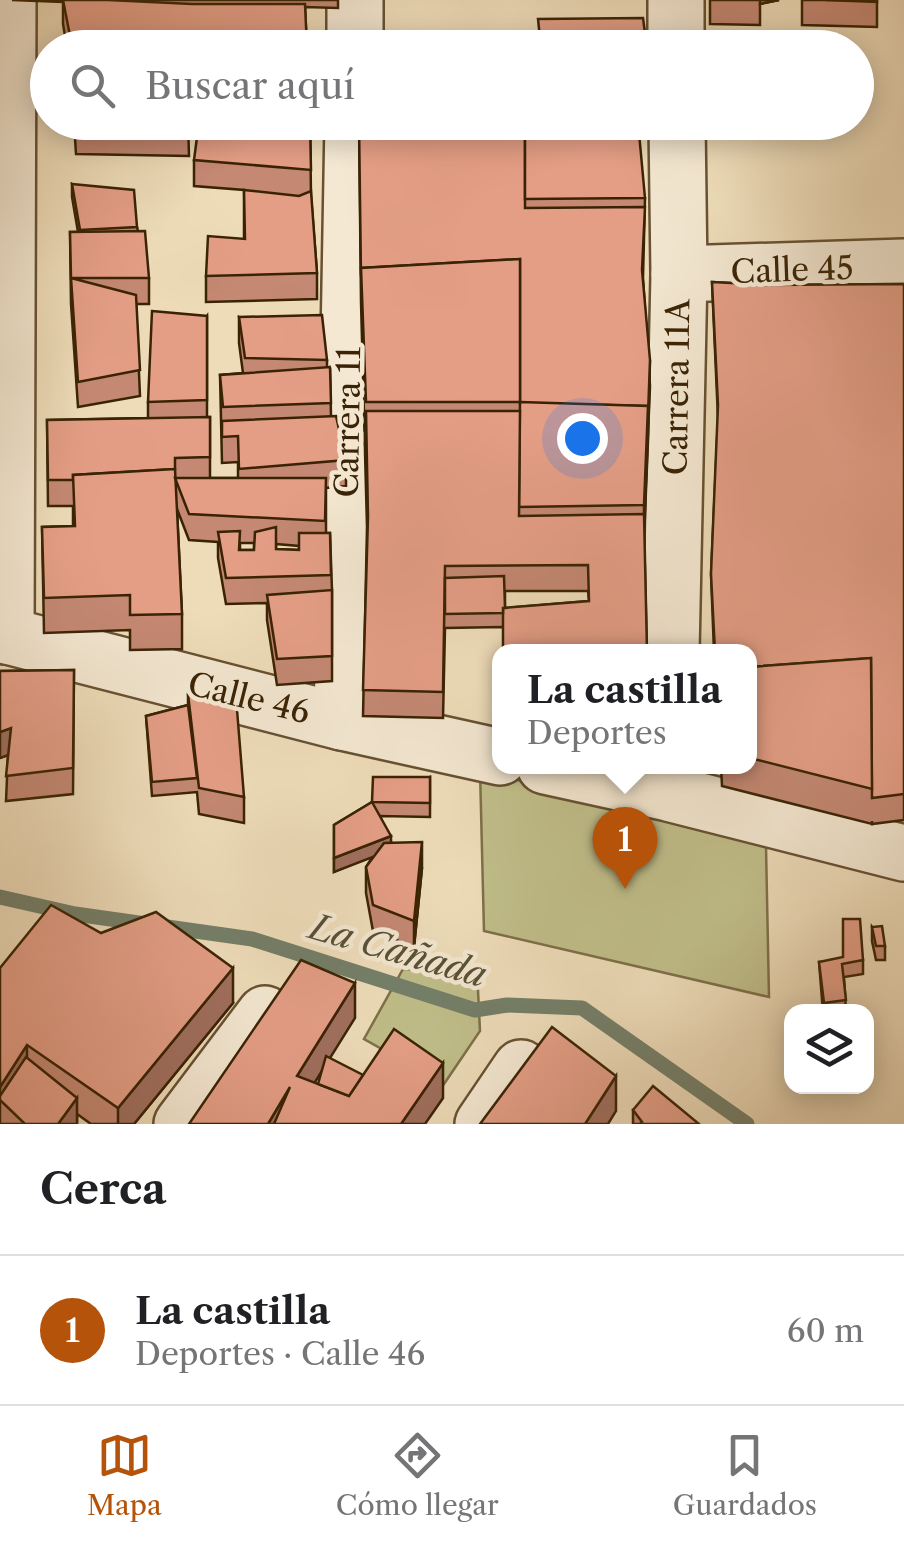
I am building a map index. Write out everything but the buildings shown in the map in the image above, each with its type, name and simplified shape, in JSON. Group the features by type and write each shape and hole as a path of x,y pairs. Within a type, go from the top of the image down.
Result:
{"street":[{"path":"3,635 8,0"},
{"path":"355,30 356,0"},
{"path":"676,0 676,30"},
{"name":"Carrera 11","path":"342,722 353,140"},
{"name":"Carrera 11A","path":"671,644 679,274 677,140"},
{"name":"Calle 45","path":"679,274 904,267"},
{"name":"Calle 46","path":"3,635 342,722 492,754"},
{"path":"615,774 668,780 904,854"},
{"path":"182,1124 264,1014"},
{"path":"483,1124 521,1068"}],"shaded area":[{"path":"480,770 766,847 769,997 484,931"},
{"path":"403,969 477,970 480,1031 444,1084 364,1039"}],"waterway":[{"name":"La Cañada","path":"0,897 75,914 252,939 475,1010 507,1005 582,1008 747,1124"}],"place":[{"name":"La castilla","path":"625,889"}]}
